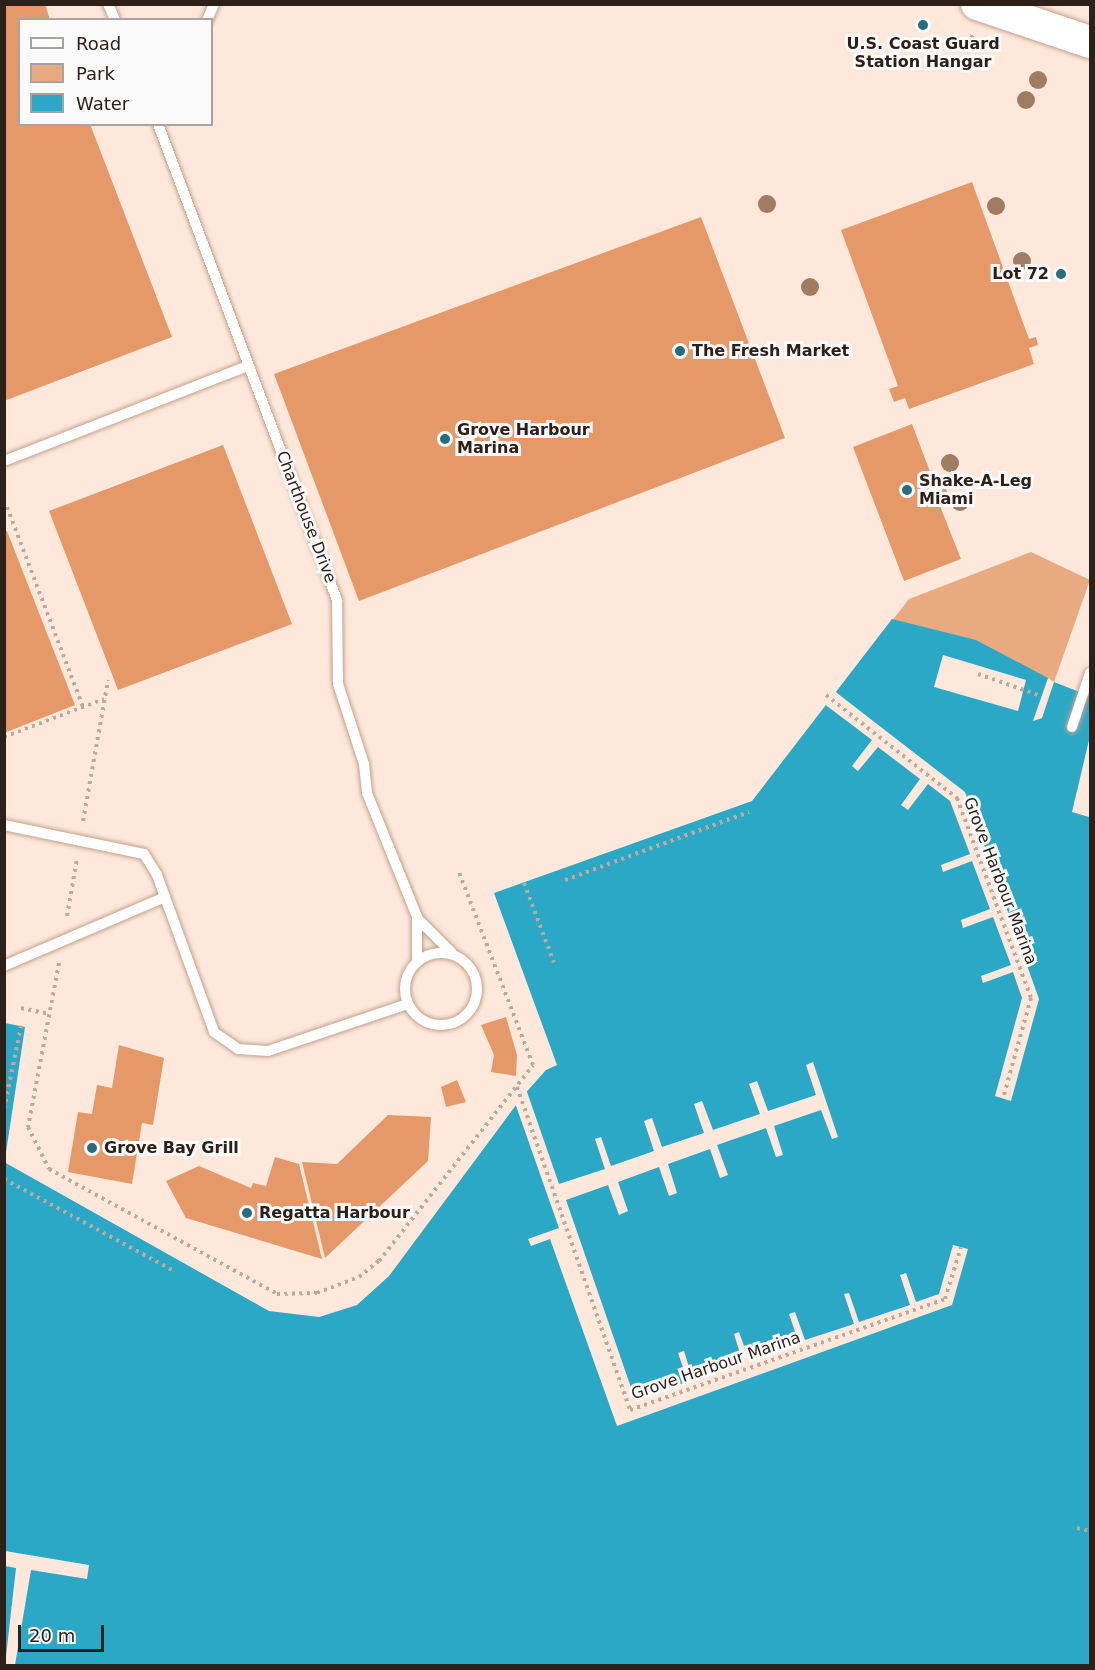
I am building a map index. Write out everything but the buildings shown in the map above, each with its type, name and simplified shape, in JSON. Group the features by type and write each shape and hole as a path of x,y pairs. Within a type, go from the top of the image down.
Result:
{"main road":[{"path":"975,19 1090,42"}],"lane":[{"path":"208,18 214,4"},
{"name":"Charthouse Drive","path":"159,126 337,600 338,684 364,764 367,793 417,917 417,962"},
{"path":"4,461 248,366"},
{"path":"1072,727 1090,673"},
{"path":"4,825 136,849 151,862 214,1032 238,1049 268,1051 408,1004"},
{"path":"4,966 165,897"},
{"name":"Charthouse Drive","path":"417,917 454,955"},
{"path":"431,954 454,955 476,980 474,1006 467,1016 450,1024 431,1025 408,1004 404,987 417,962 431,954"}],"path":[{"path":"966,52 975,19"},
{"path":"7,507 83,707"},
{"path":"978,674 1041,696"},
{"path":"83,822 108,680"},
{"name":"Grove Harbour Marina","path":"825,694 957,798 1031,998 1003,1098"},
{"path":"4,737 105,699"},
{"path":"565,880 748,812"},
{"path":"67,916 77,859"},
{"path":"60,960 28,1127 49,1169 286,1296 337,1286 379,1261 533,1065 459,872"},
{"path":"524,883 554,963"},
{"path":"21,1008 50,1014"},
{"path":"4,1109 21,1026"},
{"name":"Grove Harbour Marina","path":"517,1086 630,1410 945,1299 961,1247"},
{"path":"4,1179 174,1271"},
{"path":"1077,1528 1090,1531"}],"green space":[{"path":"1031,552 1090,580 1054,682 1048,678 1045,685 880,636 909,599"}],"water":[{"path":"892,619 976,640 1048,678 1033,721 1042,718 1054,682 1090,696 1090,1665 5,1665 4,1162 269,1311 319,1317 357,1305 389,1276 522,1097 546,1070 557,1065 494,893 752,801"},
{"path":"4,1023 25,1027 5,1159"}],"pier":[{"path":"943,655 1026,680 1018,711 934,687"},
{"path":"833,690 965,792 1039,999 1011,1101 995,1096 1022,998 1013,972 983,983 981,976 1011,965 993,917 963,928 961,920 990,909 972,861 943,872 941,865 970,854 950,801 928,784 908,810 901,805 920,779 878,747 858,771 852,766 872,740 823,703"},
{"path":"1090,736 1090,812 1089,817 1072,812"},
{"path":"813,1062 838,1137 832,1139 821,1110 774,1126 783,1155 776,1157 766,1128 717,1145 728,1175 720,1178 710,1149 668,1164 677,1193 669,1196 659,1167 618,1182 628,1211 619,1215 608,1185 566,1200 635,1399 688,1382 678,1353 684,1351 693,1380 743,1363 734,1334 739,1332 749,1360 799,1343 789,1314 795,1312 805,1340 854,1324 844,1294 849,1293 859,1322 910,1305 900,1275 906,1273 916,1302 939,1294 953,1245 968,1249 952,1305 617,1426 550,1239 531,1246 528,1239 559,1228 515,1103 526,1089 559,1184 605,1169 595,1139 601,1137 611,1166 654,1151 644,1121 652,1118 662,1147 704,1133 694,1104 702,1101 713,1130 760,1114 749,1084 757,1081 768,1111 816,1095 806,1065"},
{"path":"5,1551 89,1565 87,1579 31,1570 15,1665 5,1665 16,1568 5,1566"}],"place":[{"name":"U.S. Coast Guard Station Hangar","path":"923,25"},
{"name":"Lot 72","path":"1061,274"},
{"name":"The Fresh Market","path":"680,351"},
{"name":"Grove Harbour Marina","path":"445,439"},
{"name":"Shake-A-Leg Miami","path":"907,490"},
{"name":"Grove Bay Grill","path":"92,1148"},
{"name":"Regatta Harbour","path":"247,1213"}]}
